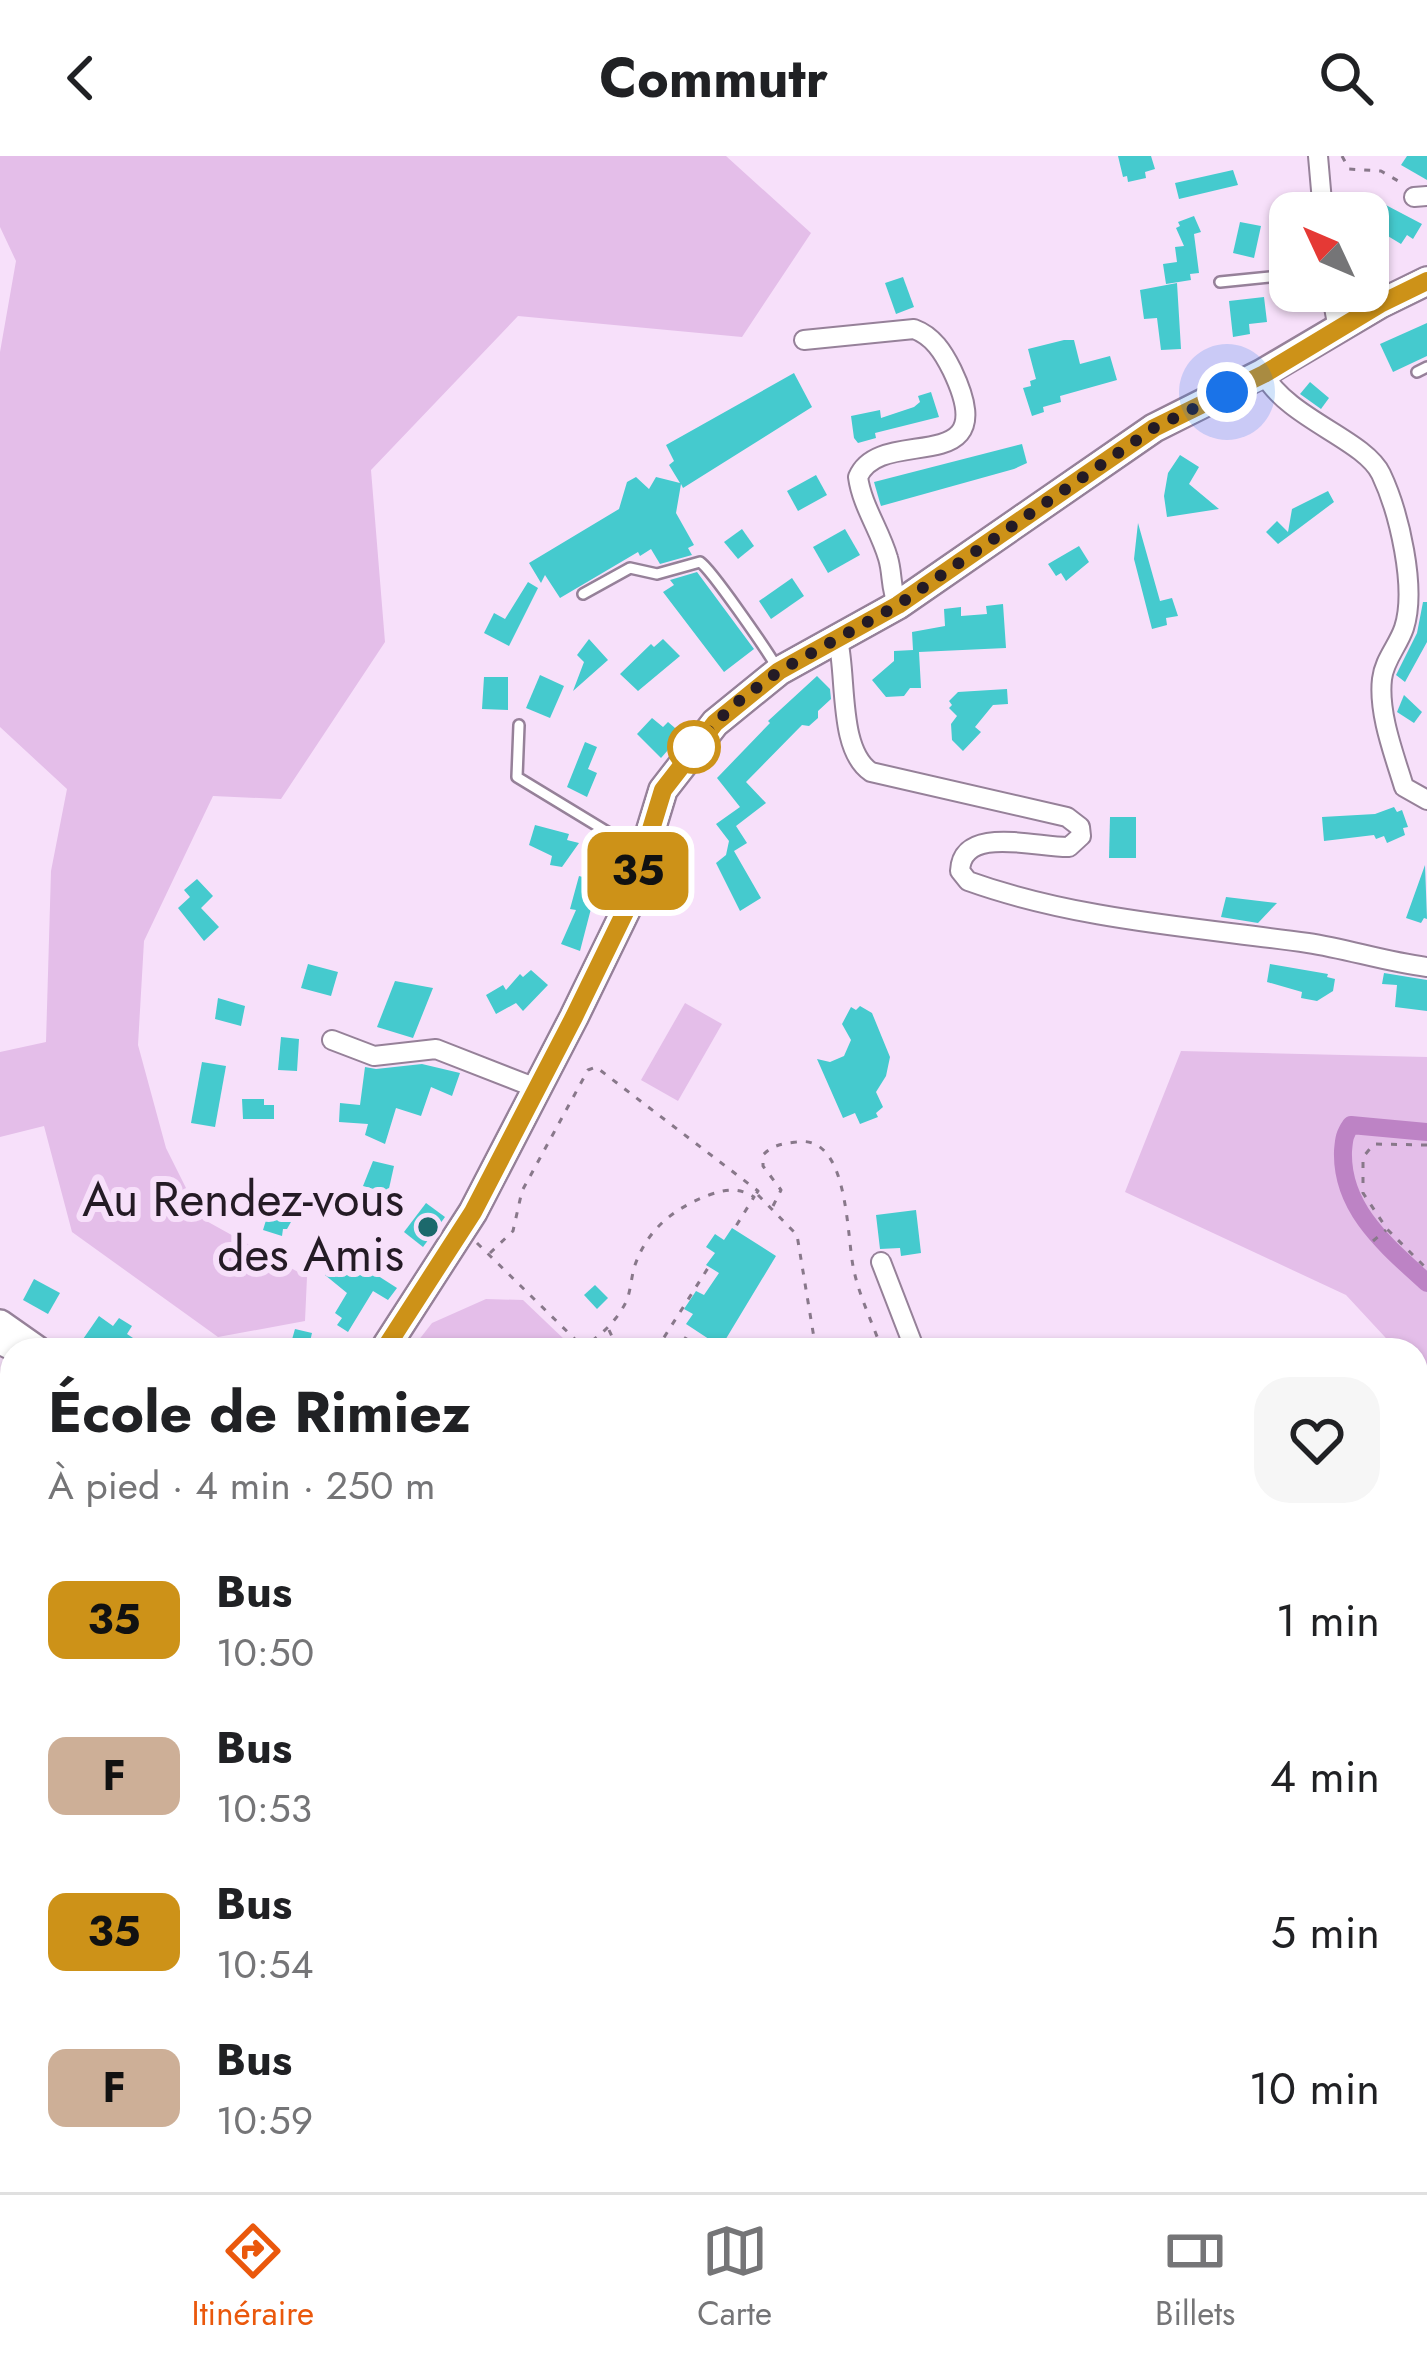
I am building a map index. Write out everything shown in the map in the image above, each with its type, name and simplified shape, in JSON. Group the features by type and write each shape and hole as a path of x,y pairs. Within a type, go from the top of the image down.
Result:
{"street":[{"path":"1318,156 1321,192"},
{"path":"392,1338 463,1229 627,908 663,790 731,707 779,671 898,605 1154,428 1264,374 1427,281"},
{"path":"1335,312 1338,329"},
{"path":"804,340 914,329 925,333 946,357 967,406 966,424 958,433 932,446 870,461 858,477 861,495 890,561 891,587 898,605"},
{"path":"1264,374 1274,392 1374,462 1385,482 1398,517 1408,611 1404,631 1384,668 1382,697 1404,788 1427,800"},
{"path":"838,640 849,737 861,766 1066,817 1080,827 1081,836 1069,847 975,845 964,851 961,860 960,872 968,880 1054,908 1328,946 1379,961 1427,967"},
{"path":"332,1040 374,1056 436,1049 536,1088"},
{"path":"881,1262 910,1338"}],"lane":[{"path":"1220,282 1269,277"},
{"path":"583,594 631,568 657,574 700,562 710,568 779,671"},
{"path":"519,725 517,777 642,853"}],"path":[{"path":"1342,156 1349,169 1389,173 1421,197"},
{"path":"490,1253 513,1231 522,1191 588,1070 596,1067 773,1206 797,1235 814,1338"},
{"path":"773,1206 782,1190 763,1166 763,1155 773,1145 806,1140 820,1144 830,1158 848,1211 854,1269 878,1338"},
{"path":"1427,1144 1374,1144 1363,1157 1363,1193 1385,1231 1427,1269"},
{"path":"597,1338 609,1329 628,1297 646,1242 671,1213 735,1188 756,1195"},
{"path":"736,1226 756,1195"},
{"path":"463,1229 572,1338"},
{"path":"1373,1240 1385,1231"},
{"path":"662,1338 708,1268"},
{"path":"609,1329 613,1338"}],"shaded area":[{"path":"0,156 726,156 811,233 742,337 518,316 371,470 385,642 281,799 213,796 144,941 138,1045 166,1148 201,1218 307,1277 305,1321 218,1337 72,1232 44,1126 0,1137 0,1052 46,1042 51,871 67,789 0,727 0,352 16,261 0,227"},
{"path":"685,1003 722,1024 678,1101 641,1080"},
{"path":"1181,1051 1427,1057 1427,1338 1386,1338 1346,1295 1125,1192"},
{"path":"486,1299 523,1300 563,1338 420,1338 432,1323"}],"building":[{"path":"1118,156 1151,156 1155,169 1145,172 1146,178 1128,182"},
{"path":"1407,156 1427,156 1427,180 1401,165"},
{"path":"1233,170 1238,185 1179,199 1175,183"},
{"path":"1389,207 1422,224 1413,239 1407,235 1401,244 1389,237"},
{"path":"1194,216 1201,232 1194,234 1199,273 1190,274 1191,280 1166,284 1163,264 1177,262 1175,247 1184,246 1178,222"},
{"path":"1240,222 1261,226 1254,258 1233,253"},
{"path":"903,277 914,307 896,314 885,283"},
{"path":"1177,283 1181,349 1161,350 1157,318 1144,319 1140,290"},
{"path":"1264,297 1267,322 1249,324 1250,334 1233,337 1229,301"},
{"path":"1427,323 1427,356 1393,372 1380,344"},
{"path":"1074,340 1080,364 1110,356 1117,380 1060,396 1061,402 1032,416 1023,388 1036,379 1028,349"},
{"path":"794,373 812,407 683,488 681,484 676,513 694,545 688,548 692,555 660,564 651,549 640,556 638,552 560,598 545,575 541,583 529,563 619,509 627,482 636,477 649,489 656,477 680,483 669,465 674,461 666,445"},
{"path":"1310,382 1329,398 1321,409 1300,394"},
{"path":"931,392 939,417 875,433 876,438 858,443 854,438 851,416 880,410 881,418 914,407 920,402 918,396"},
{"path":"1022,444 1027,463 1014,469 881,506 874,482"},
{"path":"1180,455 1199,467 1189,484 1219,509 1167,517 1168,473"},
{"path":"816,475 827,495 798,511 787,491"},
{"path":"1328,491 1334,502 1278,544 1266,532 1277,521 1288,532 1292,509"},
{"path":"1138,523 1160,601 1172,598 1178,616 1152,629 1134,559"},
{"path":"742,529 754,546 738,559 724,542"},
{"path":"845,529 860,555 828,573 813,547"},
{"path":"1079,546 1089,562 1066,581 1061,573 1056,576 1048,564"},
{"path":"697,572 754,649 724,672 663,592 674,585 670,580"},
{"path":"792,578 804,596 771,619 759,601"},
{"path":"528,582 538,588 509,646 484,633 494,613 505,619"},
{"path":"1423,602 1427,602 1427,642 1405,682 1396,675 1417,633"},
{"path":"1003,604 1006,648 919,652 921,688 910,688 904,696 886,697 872,680 894,661 894,651 913,650 912,632 945,626 944,609 961,607 961,616 987,614 986,606"},
{"path":"589,639 608,660 573,691 584,662 577,655"},
{"path":"663,639 680,656 638,691 620,674 651,644 654,647"},
{"path":"540,675 564,686 550,718 526,708"},
{"path":"817,676 830,689 831,699 818,711 818,718 809,726 802,725 746,782 766,803 736,826 747,843 734,851 761,898 740,911 716,863 726,855 729,841 716,824 740,807 717,778"},
{"path":"484,677 508,677 508,710 482,709"},
{"path":"1007,689 1008,704 993,705 975,727 981,732 963,751 952,740 951,724 957,716 949,701 958,692"},
{"path":"1404,695 1422,712 1414,723 1397,712"},
{"path":"652,718 663,727 668,722 682,734 661,758 637,734"},
{"path":"585,742 597,747 588,769 597,773 587,797 567,787"},
{"path":"1394,807 1397,812 1402,810 1408,827 1403,828 1405,835 1387,843 1384,836 1376,839 1374,835 1324,841 1322,817 1375,814"},
{"path":"1110,817 1136,817 1136,858 1109,858"},
{"path":"535,825 569,834 567,840 579,843 562,867 550,865 552,856 529,845"},
{"path":"1425,865 1427,919 1421,923 1406,918"},
{"path":"579,876 605,883 599,902 593,901 580,951 561,944 576,910 570,909"},
{"path":"197,879 213,896 201,908 219,927 204,941 178,908 190,897 184,890"},
{"path":"1226,897 1277,903 1258,923 1221,917"},
{"path":"308,964 338,972 331,996 301,988"},
{"path":"1270,964 1328,974 1335,979 1333,991 1317,1001 1301,998 1302,992 1267,982"},
{"path":"531,970 548,985 523,1011 516,1003 496,1014 486,995 503,985 506,990 520,974 523,977"},
{"path":"1384,973 1427,980 1427,1011 1395,1007 1397,985 1382,984"},
{"path":"395,981 433,988 413,1038 377,1027"},
{"path":"218,998 245,1006 241,1026 215,1019"},
{"path":"851,1007 872,1013 890,1057 876,1092 883,1107 878,1117 860,1124 855,1113 843,1118 817,1059 830,1062 844,1056 851,1040 842,1024"},
{"path":"281,1037 299,1039 297,1071 278,1070"},
{"path":"202,1062 226,1066 215,1127 191,1123"},
{"path":"422,1064 460,1073 452,1096 431,1087 421,1116 396,1108 385,1144 365,1135 368,1124 339,1122 340,1103 360,1105 365,1067"},
{"path":"242,1099 264,1099 264,1105 274,1105 274,1119 243,1119"},
{"path":"373,1161 394,1166 388,1193 363,1186"},
{"path":"289,1188 305,1197 287,1229 282,1236 263,1230 271,1204 277,1206"},
{"path":"426,1203 445,1217 423,1247 404,1232"},
{"path":"916,1210 921,1253 901,1256 900,1248 880,1249 876,1215"},
{"path":"732,1228 776,1256 726,1338 707,1338 686,1324 693,1314 684,1309 696,1291 704,1295 719,1273 706,1265 715,1253 706,1247 715,1234 724,1240"},
{"path":"350,1246 369,1258 367,1262 375,1267 372,1272 397,1288 388,1300 373,1291 348,1332 337,1325 342,1318 335,1313 347,1293 325,1275"},
{"path":"34,1279 60,1293 48,1314 23,1300"},
{"path":"595,1285 608,1298 597,1309 584,1295"},
{"path":"99,1316 113,1326 119,1318 132,1326 127,1334 133,1338 84,1338"},
{"path":"295,1329 312,1333 311,1338 292,1338"}],"waterway":[{"path":"1427,1132 1351,1125 1343,1151 1344,1172 1358,1209 1427,1283"}],"bus line":[{"name":"35","path":"392,1338 473,1212 574,1017 627,908 663,790 715,723 779,671 898,605 1154,428 1264,374 1427,281"}],"place":[{"name":"Au Rendez-vous des Amis","path":"428,1227"}],"route":[{"path":"694,747 731,707 779,671 898,605 1154,428 1227,392"}]}
